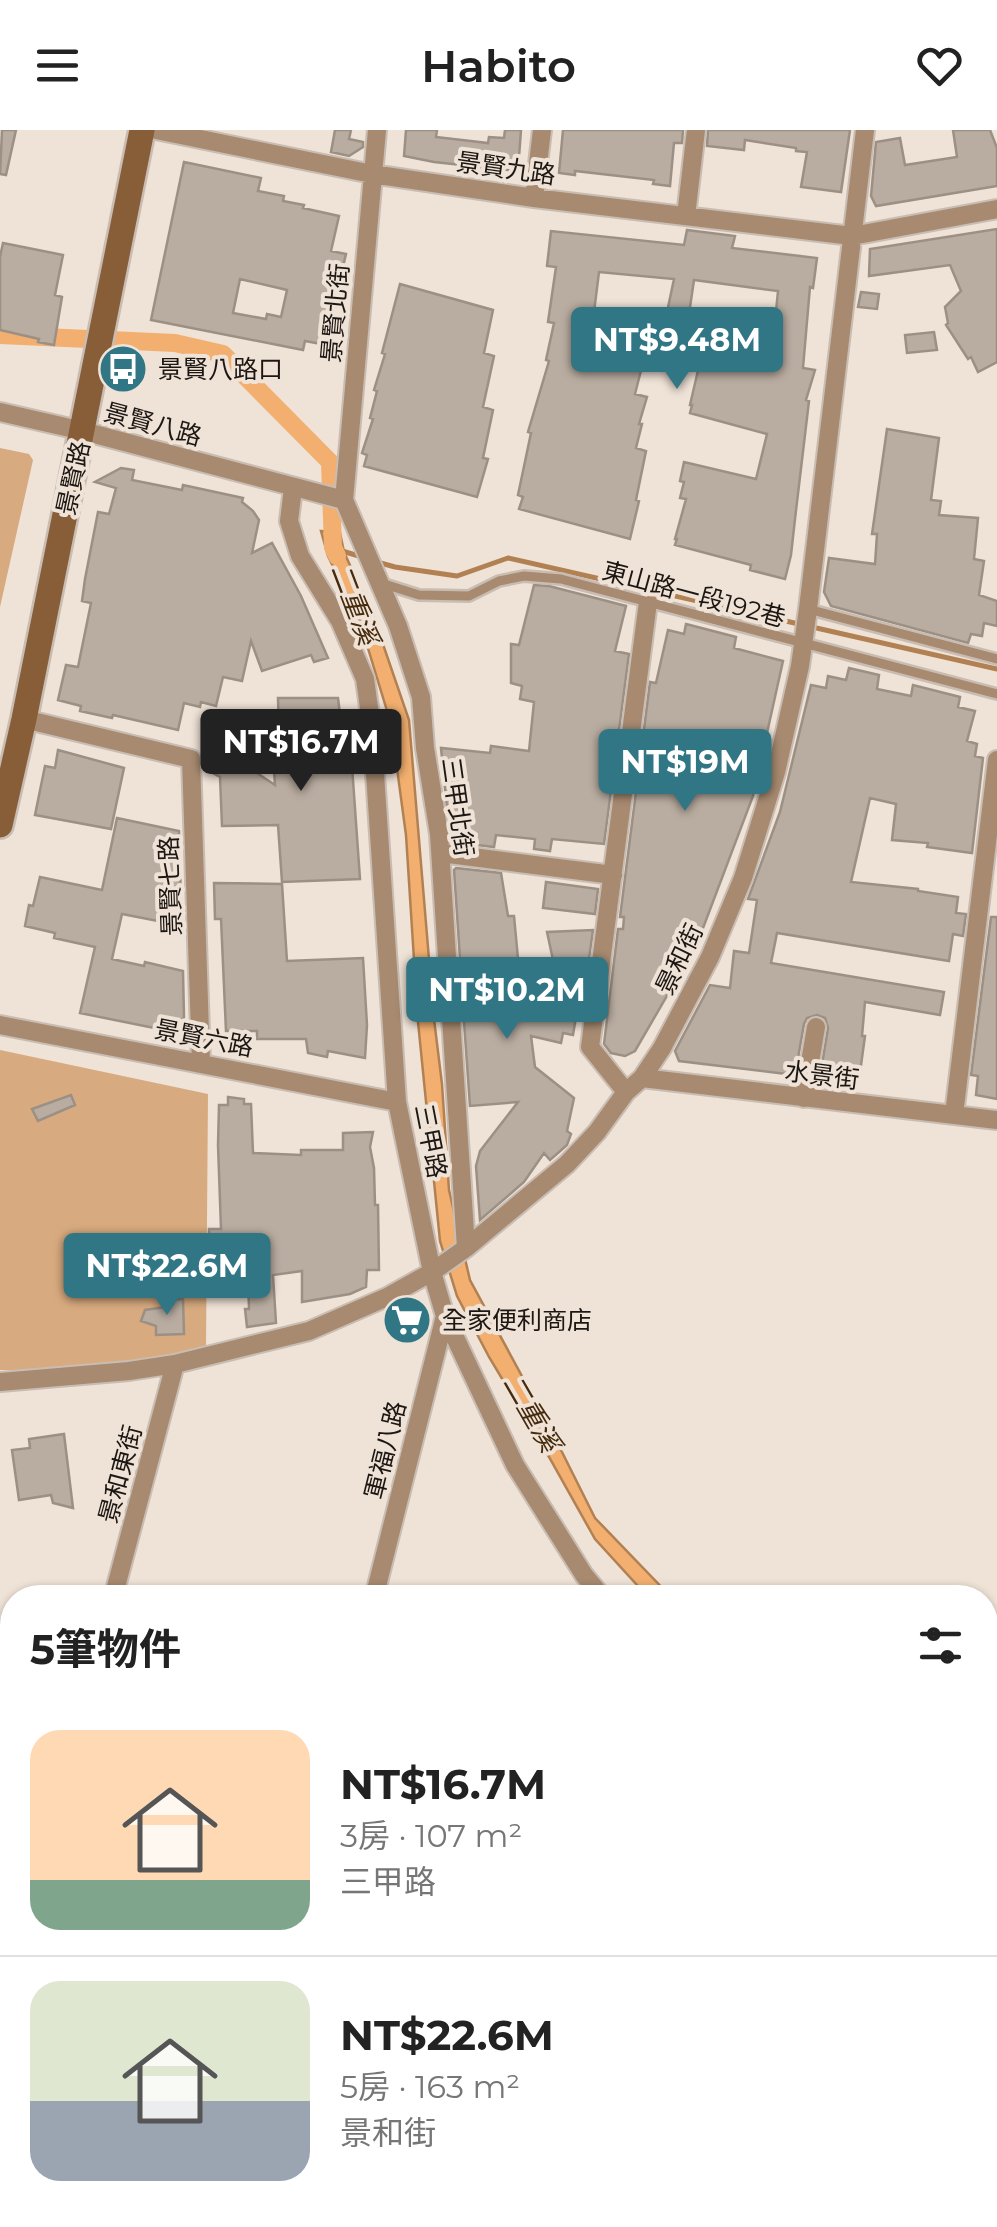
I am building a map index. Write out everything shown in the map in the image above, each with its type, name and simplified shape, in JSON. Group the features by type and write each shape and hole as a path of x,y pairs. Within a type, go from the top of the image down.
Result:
{"street":[{"name":"景賢路","path":"0,825 142,130"},
{"name":"景賢九路","path":"156,130 372,174 534,198 852,236 997,209"},
{"name":"景賢北街","path":"344,500 377,130"},
{"path":"534,198 542,130"},
{"path":"686,216 696,130"},
{"name":"景和街","path":"0,1382 174,1364 309,1331 387,1297 466,1248 567,1164 642,1078 710,957 743,878 776,772 808,608 865,130"},
{"name":"景賢八路","path":"0,412 292,488"},
{"path":"292,488 344,500"},
{"name":"三甲路","path":"292,488 289,521 300,556 340,621 365,679 372,729 398,1102 432,1272 445,1316 516,1466 593,1585"},
{"name":"三甲北街","path":"344,500 398,626 421,696 441,852 466,1248"},
{"path":"626,1092 590,1047 648,602"},
{"name":"景賢七路","path":"24,719 191,759 202,1062"},
{"path":"954,1115 990,879 997,760"},
{"path":"441,852 612,874"},
{"name":"景賢六路","path":"0,1025 398,1102"},
{"path":"804,1098 816,1028"},
{"name":"水景街","path":"642,1078 997,1120"},
{"name":"軍福八路","path":"377,1585 445,1316"},
{"name":"景和東街","path":"116,1585 174,1364"}],"lane":[{"name":"東山路一段192巷","path":"381,583 419,595 469,596 499,581 524,576 562,580 997,694"},
{"name":"東山路一段192巷","path":"808,608 997,659"}],"shaded area":[{"path":"0,448 29,454 33,460 0,607"},
{"path":"0,1050 208,1094 206,1347 104,1364 0,1370"}],"water":[{"name":"二重溪","path":"321,531 340,533 409,720 449,1190 470,1280 595,1518 659,1585 637,1585 595,1539 457,1296 440,1241 418,1022 406,835 391,724 360,622 328,556"}],"building":[{"path":"2,130 16,130 6,175 0,174"},
{"path":"335,130 351,130 349,139 363,142 363,147 349,156 331,152"},
{"path":"406,130 437,130 436,137 488,143 489,137 504,138 505,130 521,130 518,171 404,156"},
{"path":"563,130 683,130 682,143 674,143 670,186 653,184 654,180 575,171 575,175 559,173"},
{"path":"708,130 850,130 841,192 801,187 807,152 745,140 744,150 707,146"},
{"path":"953,130 990,130 997,148 997,186 876,206 871,196 876,142 900,138 905,165 957,157"},
{"path":"184,162 261,178 258,191 339,216 331,251 346,254 329,326 336,328 332,346 305,341 303,350 151,320","holes":["240,279 287,290 281,317 267,314 266,319 233,313"]},
{"path":"997,229 997,362 978,372 946,325 945,307 961,291 950,265 869,276 870,249"},
{"path":"687,230 735,236 732,248 817,258 813,288 810,287 803,368 815,370 806,400 809,401 791,555 785,579 750,570 751,565 675,545 686,499 680,498 684,462 756,479 767,434 690,413 699,366 680,361 681,354 659,350 674,279 599,272 591,336 646,351 635,394 647,397 636,448 646,451 630,539 519,509 523,497 518,495 531,433 528,432 549,361 546,360 554,323 548,322 556,267 547,266 551,231 684,245","holes":["694,280 778,291 774,331 688,321"]},
{"path":"3,243 63,255 55,295 62,297 54,345 0,330"},
{"path":"400,284 493,310 484,353 494,356 483,407 493,410 483,458 488,459 477,497 364,466 367,455 362,453 373,419 370,418 377,391 374,390"},
{"path":"861,292 879,294 877,309 858,307"},
{"path":"934,332 937,350 907,353 905,335"},
{"path":"887,429 939,438 931,500 941,501 939,515 978,518 974,559 984,561 979,595 997,601 997,626 984,623 982,636 971,634 968,643 831,606 824,592 829,558 875,564 877,534 872,534"},
{"path":"121,468 134,470 132,480 182,490 183,485 243,498 242,502 259,520 252,553 272,543 328,658 314,662 311,655 262,671 251,641 242,681 223,677 216,706 184,703 178,730 80,711 81,706 58,700 66,665 78,667 91,603 82,601 98,512 109,514 116,488 95,482"},
{"path":"534,585 626,606 615,651 629,654 604,844 552,839 550,851 534,849 535,839 496,835 494,847 461,843 461,831 451,829 441,748 490,753 491,746 529,751 534,702 520,699 522,686 511,683 511,644 519,645"},
{"path":"686,624 736,637 734,648 783,661 753,796 697,944 635,1051 625,1056 611,1053 604,1044 618,929 623,929 624,917 620,917 650,682 656,683 668,630 684,634"},
{"path":"849,668 879,675 877,689 911,696 913,685 960,697 958,707 975,711 967,741 977,744 975,756 983,758 972,853 892,840 896,804 870,798 851,882 958,897 956,913 966,914 963,936 953,934 949,961 777,933 771,963 944,992 940,1015 865,1002 859,1080 820,1076 828,1028 825,1018 817,1015 807,1018 804,1024 795,1075 679,1061 675,1051 710,985 730,988 734,951 749,953 757,900 748,899 780,812 811,685 826,688 828,676 846,680"},
{"path":"278,698 338,698 340,714 344,714 345,767 352,766 360,879 282,882 278,825 222,826 220,777 211,772 221,755 233,763 236,759 275,785 274,770 280,770"},
{"path":"58,750 124,768 111,829 35,815 45,766 55,768"},
{"path":"117,818 179,831 181,902 162,898 158,921 122,914 112,959 183,971 184,1017 176,1030 80,1013 95,947 54,938 55,933 25,926 40,877 102,890"},
{"path":"456,868 501,873 508,916 514,916 523,1012 529,1012 531,998 583,1006 581,1018 576,1017 573,1035 563,1033 561,1043 531,1036 535,1067 574,1098 567,1145 550,1160 544,1153 524,1182 480,1220 476,1166 480,1151 518,1102 470,1106 463,1008 475,1007 469,972 461,973"},
{"path":"546,882 598,889 595,914 543,908"},
{"path":"214,883 282,884 287,961 363,958 365,1058 328,1051 327,1057 308,1053 306,1039 257,1039 257,1031 226,1031 221,919 215,919"},
{"path":"991,917 997,917 997,1099 976,1095 978,1076 971,1075"},
{"path":"593,930 588,966 553,960 547,932"},
{"path":"71,1095 75,1105 38,1121 32,1109"},
{"path":"228,1097 251,1104 253,1153 301,1155 301,1150 343,1150 343,1133 373,1132 370,1147 378,1205 379,1270 367,1270 366,1287 350,1294 302,1302 302,1271 273,1275 276,1323 247,1327 248,1280 217,1282 209,1251 209,1229 221,1229 219,1105 228,1105"},
{"path":"183,1299 184,1334 156,1335 156,1326 141,1321 145,1310 166,1307 166,1300"},
{"path":"64,1434 73,1508 53,1503 51,1495 19,1500 12,1450 30,1448 29,1439"}],"waterway":[{"name":"二重溪","path":"0,335 175,343 223,354 330,462 333,547 337,556"},
{"path":"339,550 362,557"},
{"path":"377,562 457,576 508,558 997,669"}],"place":[{"name":"景賢八路口","path":"123,369"},
{"name":"全家便利商店","path":"407,1320"}]}
